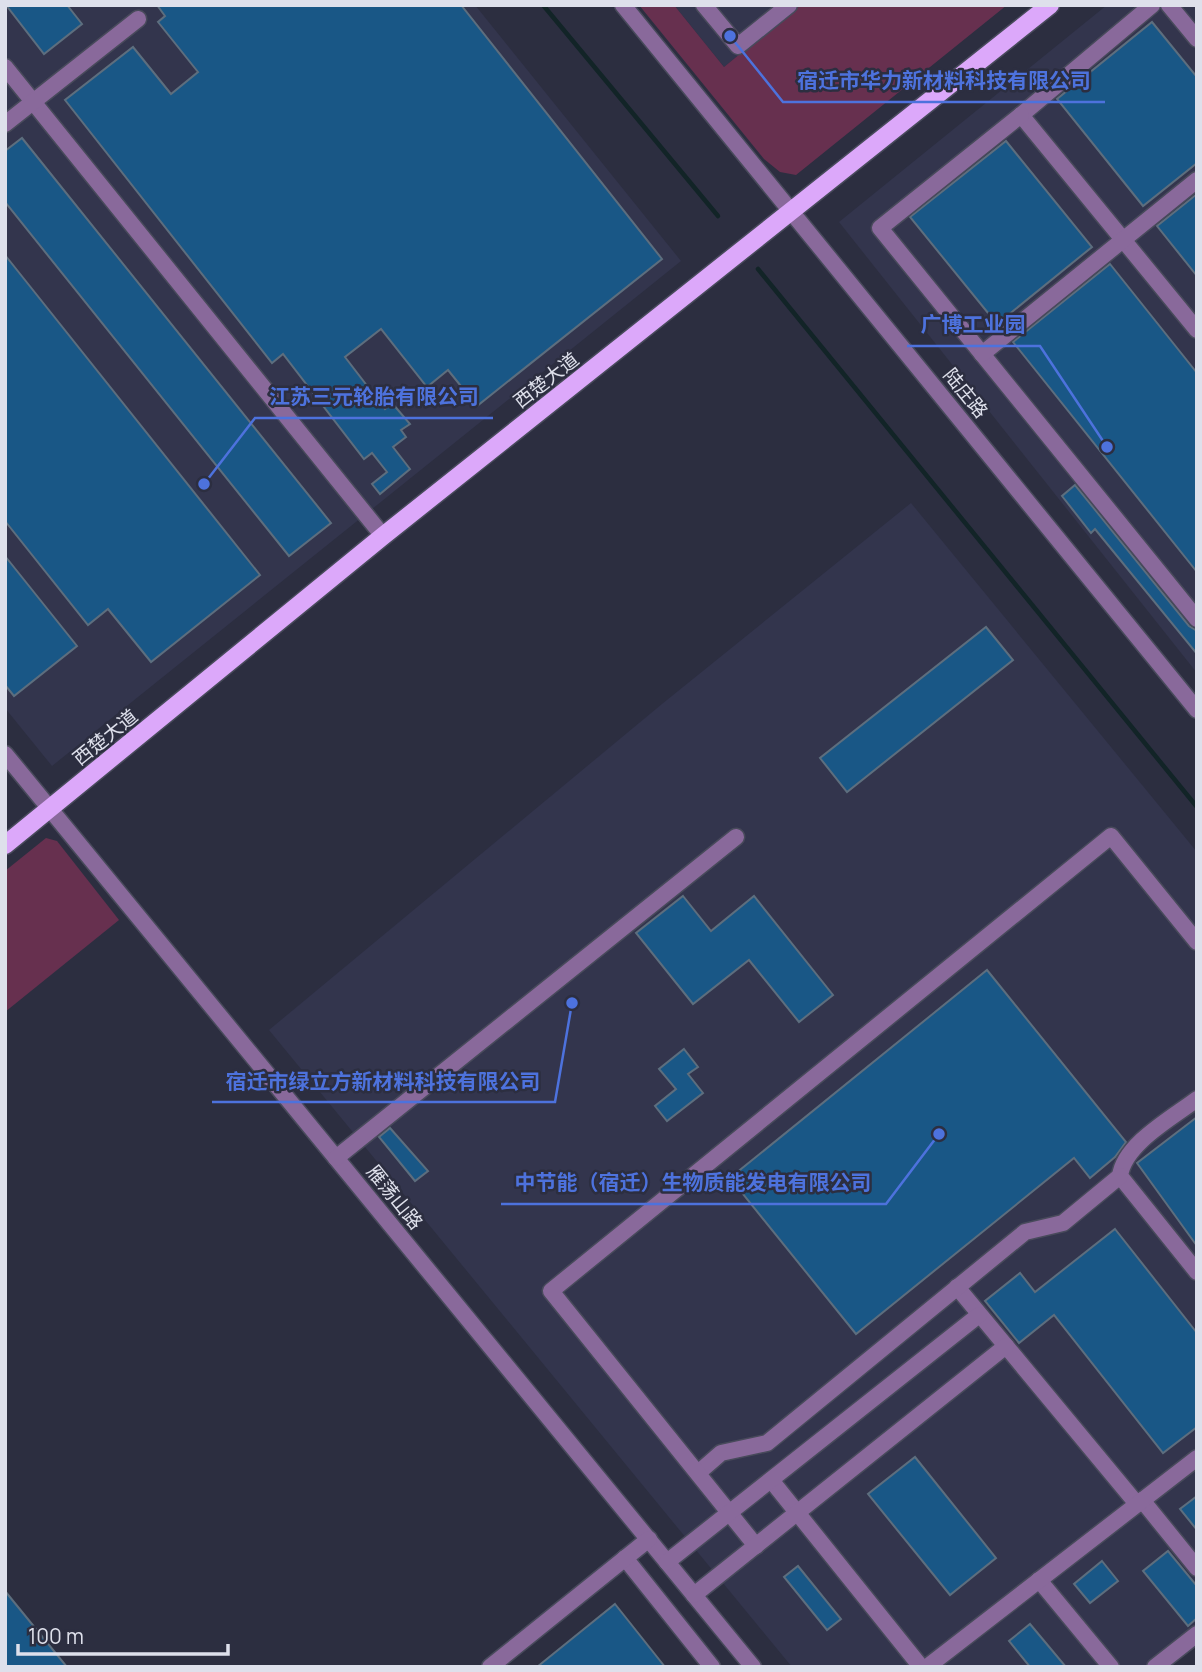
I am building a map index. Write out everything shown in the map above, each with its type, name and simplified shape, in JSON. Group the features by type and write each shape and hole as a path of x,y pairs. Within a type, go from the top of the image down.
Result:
{"main road":[{"name":"西楚大道","path":"5,845 383,536 1051,5"}],"street":[{"name":"陆庄路","path":"622,5 1197,710"},
{"path":"704,5 738,46 789,5"},
{"path":"1152,5 880,228 1197,620"},
{"path":"1169,5 1197,40"},
{"path":"5,124 138,19"},
{"path":"5,67 383,536"},
{"path":"1021,115 1197,330"},
{"path":"982,354 1197,180"},
{"name":"雁荡山路","path":"5,754 753,1667"},
{"path":"336,1158 736,836"},
{"path":"755,1546 551,1291 1111,836 1197,942"},
{"path":"698,1474 721,1453 767,1443 1025,1232 1063,1223 1120,1176 1122,1163 1142,1142 1197,1098"},
{"path":"1120,1176 1197,1272"},
{"path":"957,1287 1197,1568"},
{"path":"667,1562 979,1314"},
{"path":"694,1595 1006,1346"},
{"path":"927,1667 1197,1458"},
{"path":"771,1480 921,1667"},
{"path":"490,1667 649,1539"},
{"path":"625,1558 712,1667"},
{"path":"1039,1580 1111,1667"},
{"path":"1155,1667 1197,1633"}],"shaded area":[{"path":"5,5 475,5 681,261 52,766 5,708"},
{"path":"639,5 674,5 724,67 800,5 1007,5 796,175 780,172 764,159"},
{"path":"674,5 800,5 724,67"},
{"path":"1107,5 1197,5 1197,673 839,222"},
{"path":"911,503 1197,852 1197,1639 1162,1667 792,1667 269,1030 662,704"},
{"path":"46,838 57,841 119,920 5,1012 5,871"}],"building":[{"path":"6,5 67,5 82,24 44,54"},
{"path":"157,5 461,5 662,259 477,406 448,370 427,387 381,329 345,357 385,409 392,403 410,424 401,430 406,437 393,447 410,469 380,494 372,484 387,472 372,453 364,459 283,354 272,363 65,100 133,47 171,94 198,72 158,22 165,16"},
{"path":"1152,22 1197,77 1197,163 1143,206 1057,99"},
{"path":"22,138 331,523 289,556 5,202 5,151"},
{"path":"1006,141 1092,247 997,324 910,217"},
{"path":"1197,194 1197,276 1157,226"},
{"path":"5,255 260,575 151,662 108,609 88,625 5,521"},
{"path":"1110,264 1197,373 1197,572 1013,342"},
{"path":"1075,485 1189,626 1197,631 1197,654 1095,529 1091,533 1062,496"},
{"path":"5,556 77,646 14,696 5,685"},
{"path":"986,627 1013,660 847,792 820,758"},
{"path":"683,896 711,931 754,896 833,995 799,1022 749,960 693,1004 636,933"},
{"path":"987,970 1126,1142 1115,1157 1090,1178 1074,1158 856,1334 730,1178"},
{"path":"684,1049 698,1067 688,1074 703,1093 667,1121 655,1106 676,1089 659,1069"},
{"path":"1197,1117 1197,1246 1137,1163"},
{"path":"390,1128 428,1171 415,1181 379,1137"},
{"path":"1115,1229 1197,1333 1197,1427 1163,1453 1054,1315 1019,1343 985,1301 1020,1273 1035,1292"},
{"path":"915,1457 996,1558 950,1595 868,1494"},
{"path":"1197,1496 1197,1530 1180,1509"},
{"path":"1168,1551 1197,1586 1197,1618 1188,1626 1143,1571"},
{"path":"1102,1561 1118,1581 1090,1603 1074,1584"},
{"path":"798,1566 841,1619 827,1630 784,1577"},
{"path":"5,1591 67,1667 5,1667"},
{"path":"615,1604 665,1667 537,1667"},
{"path":"1030,1624 1066,1667 1030,1667 1009,1641"}],"waterway":[{"path":"543,5 718,216"},
{"path":"758,269 1197,807"}],"place":[{"name":"宿迁市华力新材料科技有限公司","path":"730,36"},
{"name":"广博工业园","path":"1107,447"},
{"name":"江苏三元轮胎有限公司","path":"204,484"},
{"name":"宿迁市绿立方新材料科技有限公司","path":"572,1003"},
{"name":"中节能（宿迁）生物质能发电有限公司","path":"939,1134"}]}
